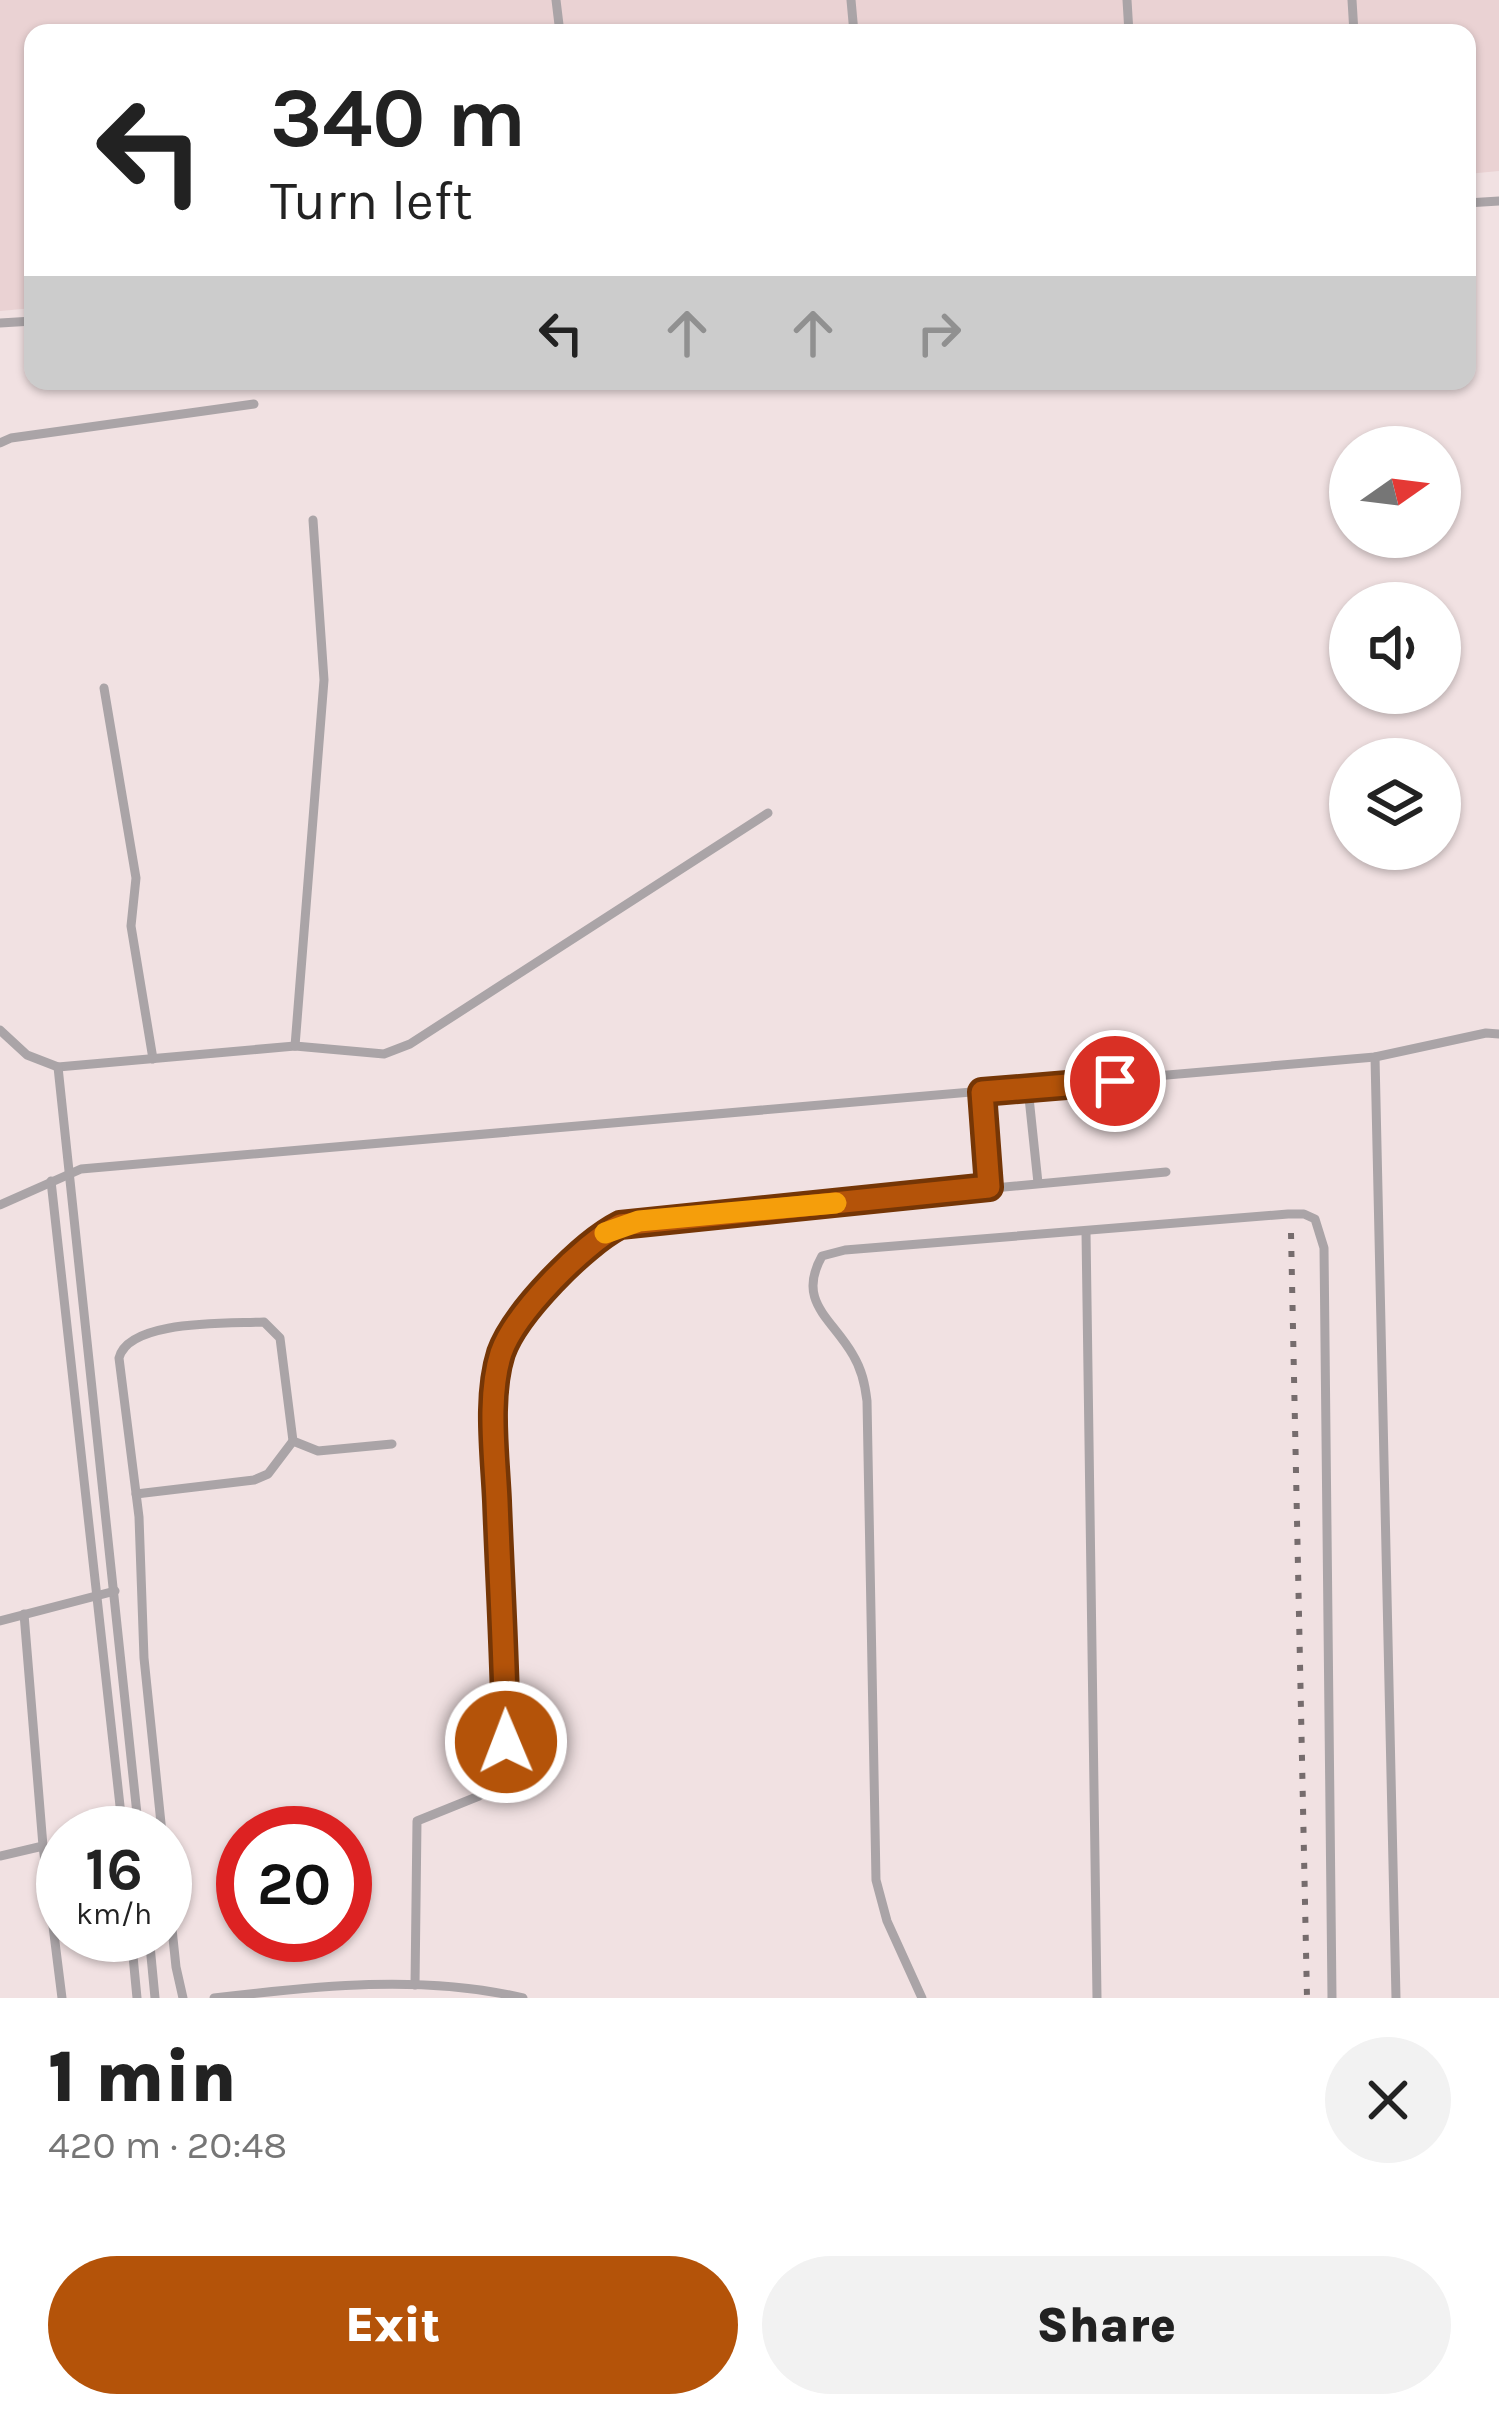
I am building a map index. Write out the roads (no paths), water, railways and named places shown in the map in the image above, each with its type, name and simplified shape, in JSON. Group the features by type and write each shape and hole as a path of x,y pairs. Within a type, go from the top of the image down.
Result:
{"lane":[{"path":"0,443 254,404"},
{"path":"295,1046 323,715 313,520"},
{"path":"104,688 136,878 131,926 154,1058"},
{"path":"0,1030 27,1054 58,1067 295,1046 384,1054 410,1044 768,813"},
{"path":"0,1205 68,1172 1375,1057 1499,1034"},
{"path":"1375,1057 1396,1998"},
{"path":"58,1067 137,1806"},
{"path":"1028,1088 1038,1183"},
{"path":"982,1092 989,1187"},
{"path":"415,1985 417,1821 479,1796 502,1768 506,1742 496,1374 514,1327 584,1252 620,1225 1166,1172"},
{"path":"51,1180 119,1806"},
{"path":"922,1998 887,1921 876,1880 867,1401 854,1355 812,1298 812,1272 822,1256 845,1250 1288,1214 1315,1219 1322,1230 1332,1998"},
{"path":"1086,1232 1097,1998"},
{"path":"136,1494 254,1480 268,1474 293,1441 280,1338 273,1326 264,1322 165,1328 129,1339 119,1358 136,1494 144,1658 159,1806"},
{"path":"293,1441 318,1451 392,1444"},
{"path":"0,1621 115,1592"},
{"path":"24,1614 40,1806"},
{"path":"0,1856 36,1848"},
{"path":"58,1962 62,1998"},
{"path":"134,1962 137,1998"},
{"path":"152,1962 155,1998"},
{"path":"175,1962 183,1998"},
{"path":"214,1998 415,1985 523,1998"}],"railway":[{"path":"1291,1233 1307,1998"}]}
